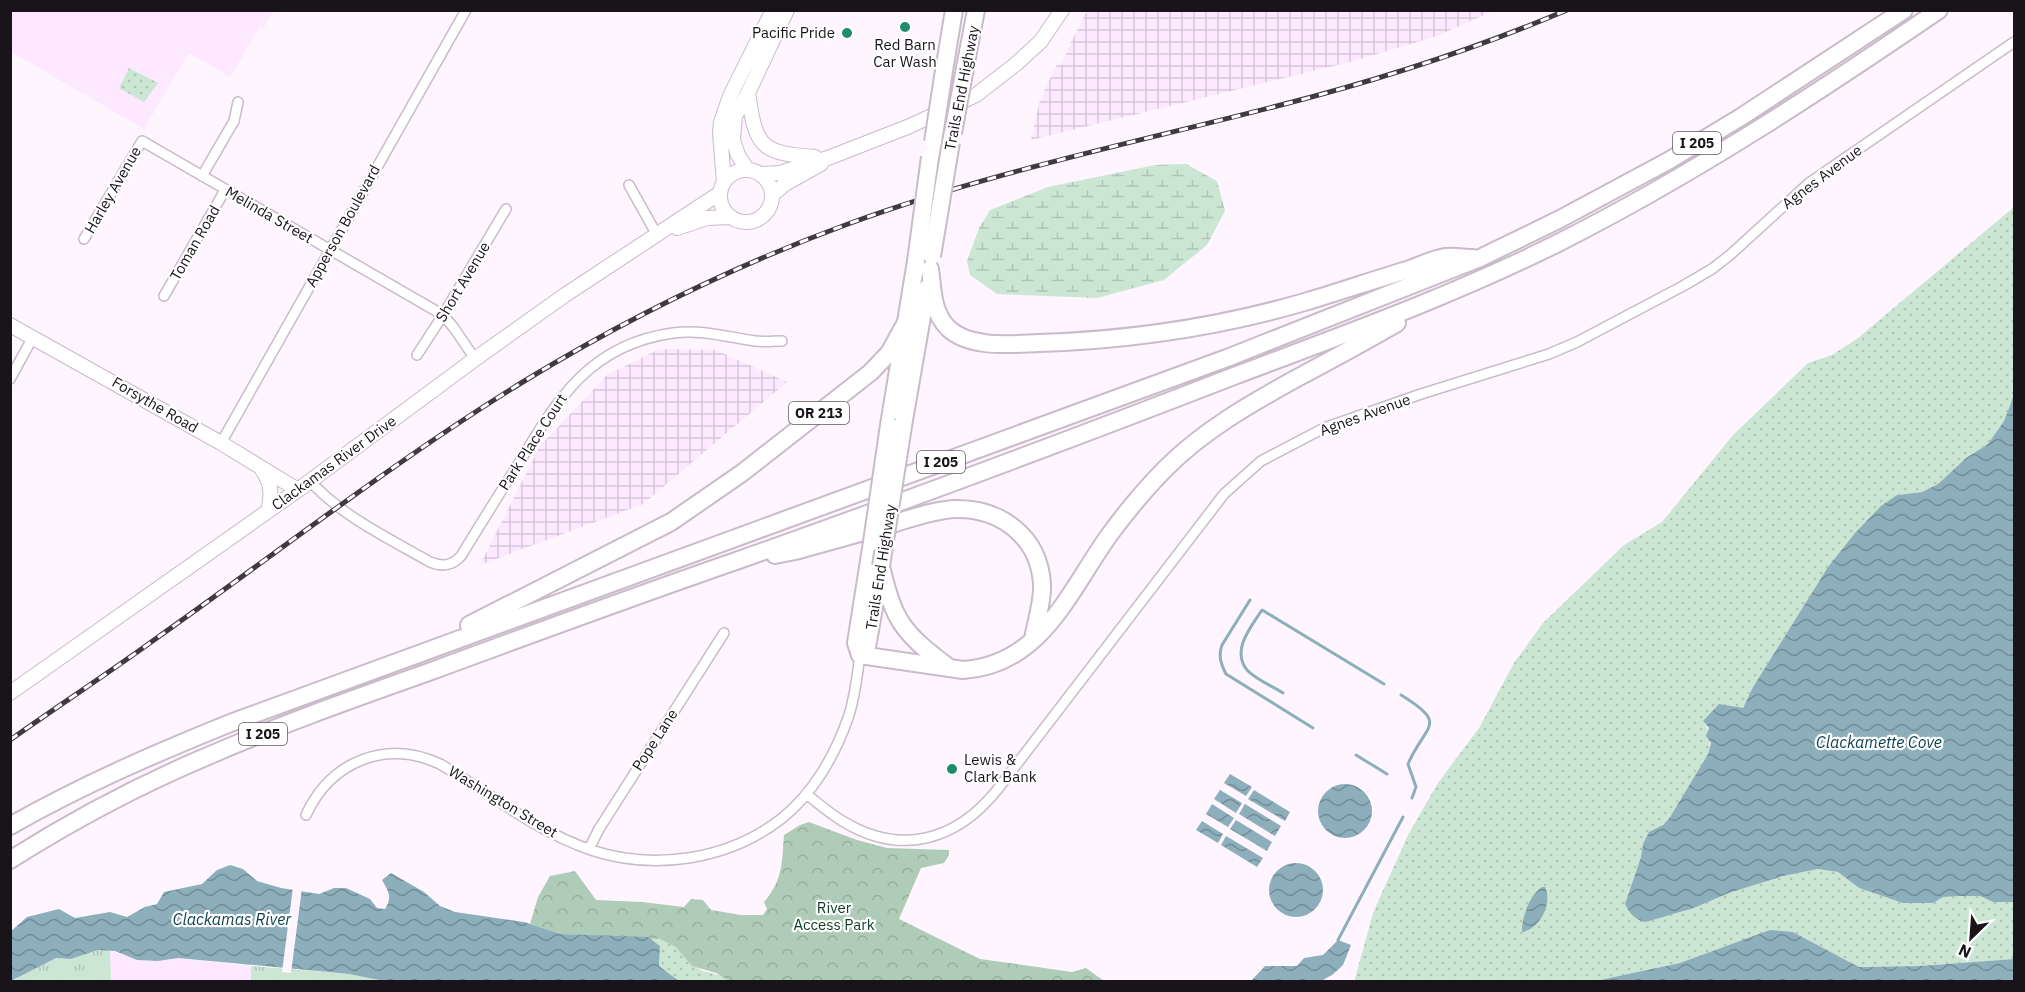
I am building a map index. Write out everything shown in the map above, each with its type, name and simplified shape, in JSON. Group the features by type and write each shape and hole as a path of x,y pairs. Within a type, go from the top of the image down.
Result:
{"highway":[{"name":"Trails End Highway","path":"897,422 905,324 926,262 932,150 954,10"},
{"name":"Trails End Highway","path":"860,655 867,647 874,568 897,422 976,10"},
{"name":"I 205","path":"10,826 95,780 233,722 1227,358 1480,258 1668,161 1741,117 1904,10"},
{"name":"I 205","path":"10,860 117,798 208,755 662,585 735,561 1152,408 1471,283 1555,244 1686,174 1939,10"},
{"path":"926,262 934,306 940,319 949,329 973,342 1022,344 1124,339 1187,329 1306,302 1446,257 1480,258"},
{"path":"860,655 963,670 993,666 1010,658 1021,651 1059,614 1131,507 1165,469 1198,441 1253,402 1471,283"},
{"name":"OR 213","path":"399,661 637,540 670,522 719,490 773,450 882,362 905,324"},
{"path":"735,561 795,551 918,516 952,509 985,512 1015,528 1030,546 1039,564 1042,595 1033,639"},
{"path":"874,568 902,626 918,644 950,668"}],"main road":[{"path":"730,217 722,206 721,122 730,96 773,10"},
{"path":"787,10 735,116 733,140 738,154 747,170 761,174 780,173 828,158 910,126 976,95 1041,41 1062,10"},
{"path":"748,93 754,128 759,139 770,149 786,155 828,158"},
{"path":"772,195 786,184 816,169 828,158"},
{"name":"Clackamas River Drive","path":"10,693 298,490 565,295 657,235 722,187 734,172 747,170"},
{"path":"761,174 771,187 772,195"},
{"name":"Clackamas River Drive","path":"657,235 707,218 730,217 746,222 762,217 767,211 772,195"},
{"name":"Forsythe Road","path":"10,325 221,442 298,490"},
{"path":"259,465 270,487 271,497 268,511"}],"street":[{"name":"Apperson Boulevard","path":"221,442 466,10"},
{"name":"Agnes Avenue","path":"806,794 860,830 889,838 910,840 933,837 970,818 997,790 1217,503 1261,461 1324,428 1419,394 1549,354 1577,342 1683,286 1730,255 1809,183 2014,42"},
{"path":"202,176 234,121 238,102"},
{"name":"Melinda Street","path":"142,141 443,315 475,359"},
{"name":"Harley Avenue","path":"84,239 142,141"},
{"path":"629,185 657,235"},
{"name":"Toman Road","path":"164,296 225,190"},
{"name":"Short Avenue","path":"417,355 506,208"},
{"name":"Park Place Court","path":"310,481 324,496 352,516 430,562 442,566 448,565 461,556 561,397 588,370 604,358 636,342 673,333 699,332 757,341 782,341"},
{"path":"10,379 33,337"},
{"name":"Pope Lane","path":"589,849 599,829 724,633"},
{"name":"Washington Street","path":"306,815 320,790 348,766 373,756 406,754 440,765 531,821 568,841 589,849 623,858 652,861 709,854 765,830 786,815 806,794 830,759 845,725 853,701 860,655"}],"shaded area":[{"path":"1087,10 1493,11 1437,36 1354,61 1031,140 1040,100 1057,64 1062,65"},
{"path":"11,11 274,11 263,29 259,28 230,77 189,53 144,129 11,52"},
{"path":"660,349 716,350 787,382 643,504 480,565 540,446 607,375"},
{"path":"110,950 137,960 158,961 177,958 251,966 251,981 111,981"}],"green space":[{"path":"129,68 158,83 144,102 119,88"},
{"path":"1186,164 1217,181 1225,211 1207,245 1164,280 1097,298 997,294 970,275 967,261 979,228 990,210 1048,187 1155,165"},
{"path":"2014,207 2014,395 2004,421 1988,444 1966,458 1938,484 1922,492 1897,495 1828,567 1753,687 1743,708 1703,721 1710,737 1708,754 1670,817 1643,844 1641,857 1625,904 1646,922 1694,908 1729,893 1783,876 1818,869 1838,872 1859,888 1892,899 1932,903 1943,897 1980,896 1993,902 2014,902 2014,959 1920,966 1859,967 1793,932 1680,963 1595,981 1354,982 1373,913 1408,835 1438,783 1479,728 1514,663 1543,623 1624,545 1662,522 1733,435 1808,363 1832,355 1858,338"},
{"name":"River Access Park","path":"809,822 857,840 887,848 949,850 944,863 921,868 899,919 980,959 1072,972 1086,968 1104,981 729,981 716,973 692,966 676,947 660,939 561,934 530,924 538,897 550,876 575,871 596,900 684,907 691,899 703,900 711,910 741,915 763,915 767,909 764,902 778,878 784,835"},
{"path":"648,937 672,944 699,969 729,981 679,981 659,966 660,946"},
{"path":"98,950 110,950 111,981 13,982 20,976 56,958 71,959"},
{"path":"251,966 349,974 384,981 251,982"}],"water":[{"name":"Clackamette Cove","path":"2014,395 2014,902 1993,902 1980,896 1961,896 1943,897 1933,903 1903,903 1859,888 1838,872 1818,869 1783,876 1729,893 1694,908 1646,922 1636,918 1625,904 1641,857 1643,844 1649,832 1663,825 1670,817 1708,754 1711,743 1706,736 1709,728 1703,721 1719,704 1743,708 1753,687 1828,567 1855,533 1881,506 1897,495 1922,492 1938,484 1966,458 1988,444 2004,421"},
{"path":"1230,774 1252,787 1246,796 1224,783"},
{"path":"1345,784 1355,786 1364,792 1370,801 1372,811 1370,821 1364,830 1355,836 1345,838 1335,836 1326,830 1320,821 1318,811 1320,801 1326,792 1335,786"},
{"path":"1220,790 1242,803 1236,813 1214,799"},
{"path":"1254,790 1290,812 1285,821 1248,799"},
{"path":"1212,804 1234,818 1228,827 1206,814"},
{"path":"1245,804 1281,826 1275,836 1239,814"},
{"path":"1236,820 1272,842 1267,851 1230,829"},
{"path":"1202,821 1223,834 1218,843 1196,830"},
{"path":"1226,836 1263,858 1257,867 1221,845"},
{"path":"1296,863 1306,865 1315,871 1321,880 1323,890 1321,900 1315,909 1306,915 1296,917 1286,915 1277,909 1271,900 1269,890 1271,880 1277,871 1286,865"},
{"name":"Clackamas River","path":"230,865 243,869 257,881 281,888 319,894 334,888 346,888 370,899 377,908 385,909 389,897 382,880 391,873 424,892 440,906 455,912 524,922 561,934 648,937 660,946 659,966 679,981 384,981 349,974 178,958 158,961 137,960 115,951 98,950 71,959 56,958 11,981 10,932 27,917 59,909 75,918 110,912 127,917 145,907 157,904 164,892 202,884 217,870"},
{"path":"1542,887 1545,887 1547,893 1543,914 1534,926 1522,932 1527,907"},
{"path":"1770,930 1793,932 1859,967 1920,966 2014,959 2014,981 1595,981 1680,963"},
{"path":"1338,940 1351,945 1343,965 1321,981 1251,981 1265,966 1297,966 1304,958 1323,955"}],"pier":[{"path":"293,887 302,888 291,973 282,972"}],"waterway":[{"path":"1250,600 1222,645 1220,653 1226,674 1313,728"},
{"path":"1283,693 1247,670 1241,655 1244,639 1262,610 1384,684"},
{"path":"1401,695 1416,705 1429,719 1429,726 1408,764 1416,787 1412,798"},
{"path":"1356,755 1387,774"},
{"path":"1338,940 1403,817"}],"railway":[{"path":"10,740 136,653 384,474 478,410 565,357 683,294 806,240 900,206 1007,174 1351,86 1424,64 1567,10"}],"place":[{"name":"Red Barn Car Wash","path":"905,27"},
{"name":"Pacific Pride","path":"847,33"},
{"name":"Lewis & Clark Bank","path":"952,769"}]}
